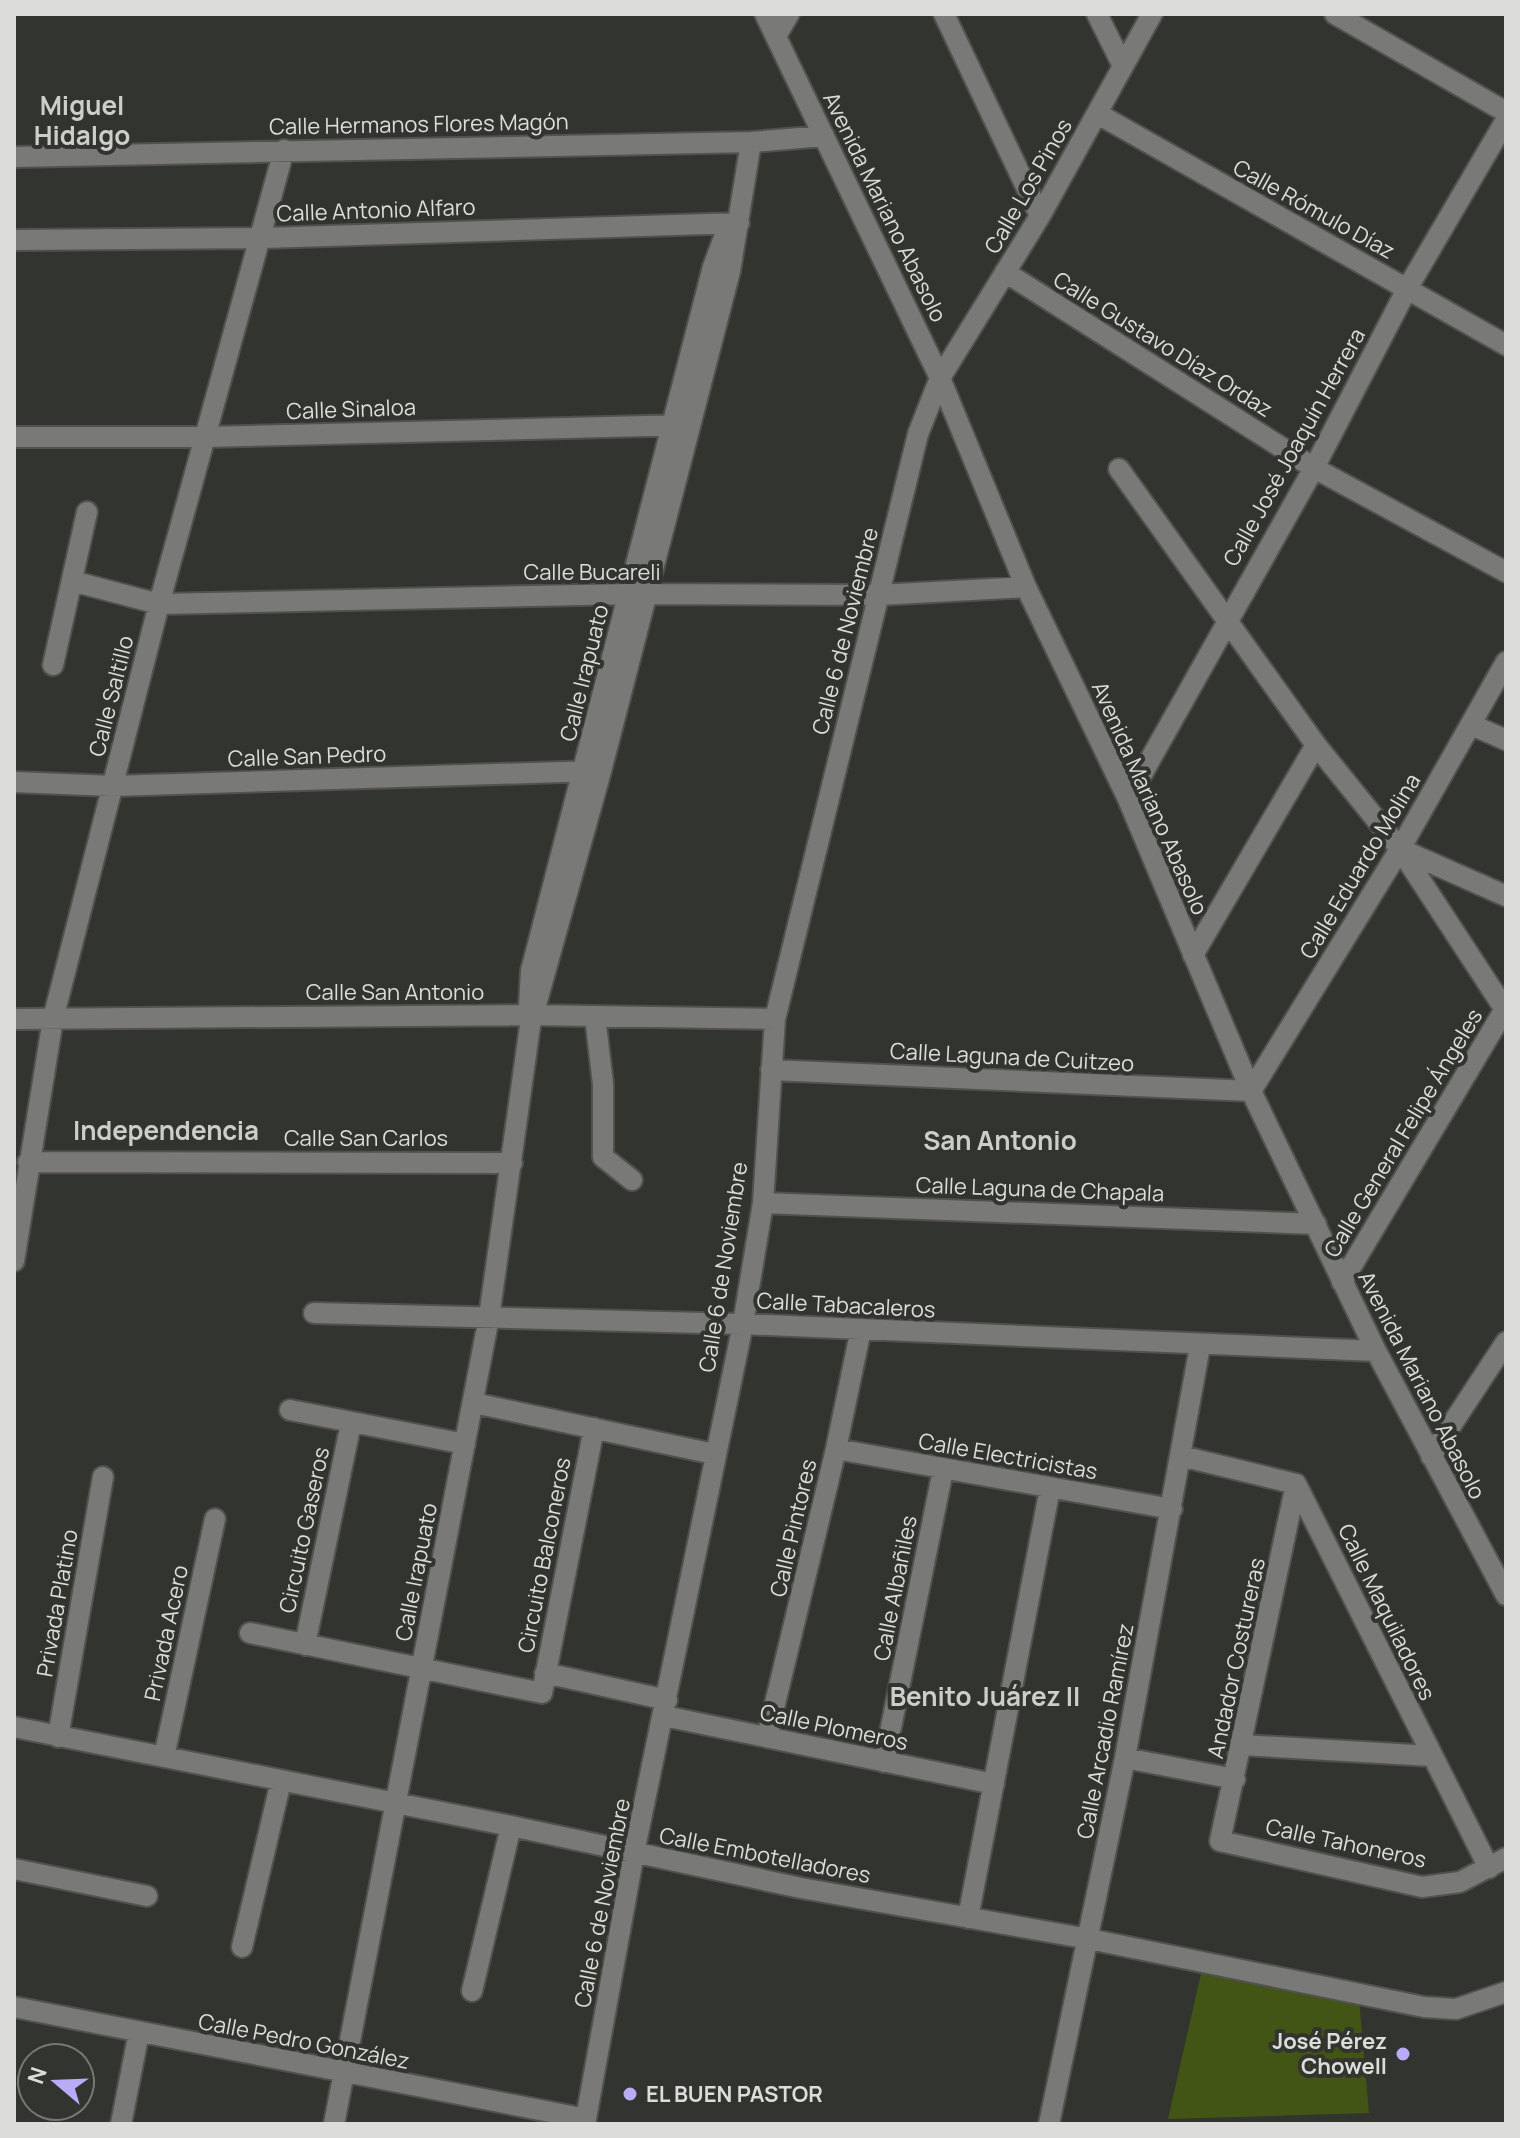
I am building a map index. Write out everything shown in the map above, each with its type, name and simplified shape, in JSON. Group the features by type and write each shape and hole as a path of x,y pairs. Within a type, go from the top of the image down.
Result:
{"street":[{"name":"Avenida Mariano Abasolo","path":"765,14 940,378 1026,587 1128,799 1251,1091 1376,1351 1505,1589"},
{"path":"776,36 789,14"},
{"path":"944,14 1040,216"},
{"path":"1097,14 1123,66"},
{"name":"Calle Los Pinos","path":"940,378 1040,216 1152,14"},
{"path":"1335,14 1506,112"},
{"name":"Calle Rómulo Díaz","path":"1098,114 1506,345"},
{"name":"Calle José Joaquín Herrera","path":"1128,799 1225,620 1314,468 1407,289 1506,120"},
{"name":"Calle Hermanos Flores Magón","path":"14,157 751,142 824,136"},
{"name":"Calle Irapuato","path":"334,2124 489,1317 531,1019 531,971 592,771 681,424 713,267 734,223 751,142"},
{"name":"Calle Saltillo","path":"14,1261 18,1210 53,1019 159,604 284,150"},
{"name":"Calle Antonio Alfaro","path":"14,240 262,238 734,223"},
{"name":"Calle Gustavo Díaz Ordaz","path":"1005,272 1314,468 1506,572"},
{"name":"Calle 6 de Noviembre","path":"586,2122 634,1853 743,1324 763,1203 775,1019 918,434 940,378"},
{"name":"Calle Sinaloa","path":"14,437 206,437 681,424"},
{"path":"1119,469 1316,745 1400,849 1505,1010"},
{"path":"53,665 87,512"},
{"name":"Calle Bucareli","path":"72,581 159,604 637,595 878,595 1026,587"},
{"name":"Calle Eduardo Molina","path":"1251,1091 1400,849 1506,662"},
{"path":"1472,725 1506,740"},
{"path":"1193,955 1316,745"},
{"name":"Calle San Pedro","path":"14,782 113,786 592,771"},
{"path":"1400,849 1506,896"},
{"name":"Calle General Felipe Ángeles","path":"1342,1282 1505,1010"},
{"path":"595,1016 603,1084 603,1157 632,1180"},
{"name":"Calle San Antonio","path":"14,1019 531,1019 595,1016 775,1019"},
{"name":"Calle Laguna de Cuitzeo","path":"771,1070 1251,1091"},
{"name":"Calle San Carlos","path":"28,1162 512,1163"},
{"name":"Calle Laguna de Chapala","path":"763,1203 1316,1224"},
{"name":"Calle Tabacaleros","path":"314,1313 743,1324 1200,1346 1376,1351"},
{"name":"Calle Pintores","path":"767,1737 836,1449 861,1329"},
{"path":"1431,1456 1498,1373 1506,1342"},
{"name":"Calle Arcadio Ramírez","path":"1049,2124 1125,1758 1200,1346"},
{"path":"474,1403 714,1454"},
{"path":"290,1410 351,1423"},
{"name":"Circuito Gaseros","path":"422,1669 305,1645 351,1423 465,1444"},
{"name":"Circuito Balconeros","path":"422,1669 542,1693 594,1428"},
{"name":"Calle Electricistas","path":"836,1449 1172,1509"},
{"path":"1181,1456 1296,1484"},
{"name":"Calle Albañiles","path":"884,1762 943,1470"},
{"name":"Privada Platino","path":"58,1737 103,1477"},
{"name":"Andador Costureras","path":"1220,1841 1296,1484"},
{"name":"Calle Maquiladores","path":"1296,1484 1432,1756 1497,1863"},
{"path":"968,1918 1050,1488"},
{"name":"Privada Acero","path":"164,1757 215,1519"},
{"path":"250,1633 305,1645"},
{"name":"Calle Plomeros","path":"545,1673 767,1737 994,1784"},
{"name":"Calle Embotelladores","path":"14,1727 634,1853 1089,1939 1424,2007 1456,2009 1506,1992"},
{"path":"1242,1745 1432,1756"},
{"path":"1125,1758 1235,1779"},
{"path":"242,1947 281,1781"},
{"path":"472,1991 511,1826"},
{"name":"Calle Tahoneros","path":"1220,1841 1422,1887 1460,1882 1497,1863"},
{"path":"14,1869 147,1896"},
{"name":"Calle Pedro González","path":"14,2007 586,2122"},
{"path":"121,2124 139,2032"}],"green space":[{"path":"1202,1969 1359,1999 1369,2113 1168,2119"}],"place":[{"name":"José Pérez Chowell","path":"1403,2054"},
{"name":"EL BUEN PASTOR","path":"630,2094"}],"district":[{"name":"Miguel Hidalgo","path":"82,120"},
{"name":"Independencia","path":"166,1130"},
{"name":"San Antonio","path":"1000,1140"},
{"name":"Benito Juárez II","path":"985,1696"}]}
